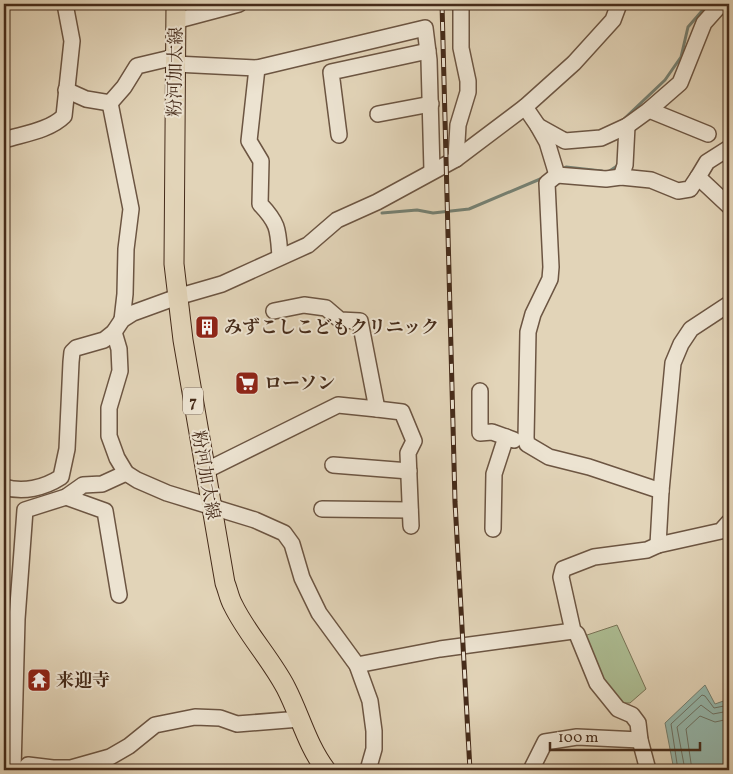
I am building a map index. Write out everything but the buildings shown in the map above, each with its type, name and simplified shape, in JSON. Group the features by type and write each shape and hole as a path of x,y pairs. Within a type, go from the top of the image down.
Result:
{"main road":[{"name":"粉河加太線","path":"176,13 174,264 177,297 205,470 226,583 232,604 243,623 270,660 287,690 309,743 326,770"}],"street":[{"path":"4,140 59,121 64,116 72,41 65,4"},
{"path":"176,13 239,4"},
{"path":"456,159 458,125 468,92 468,82 461,48 461,4"},
{"path":"4,487 22,490 50,484 60,477 67,449 72,352 76,348 104,340 133,314 177,297 222,284 308,245 337,220 377,202 456,159 525,107 574,63 613,20 619,4"},
{"path":"538,126 565,141 601,138 627,126 650,110 680,83 704,23 721,4"},
{"path":"110,103 124,87 137,66 175,61 257,68 425,28 428,52 432,171"},
{"path":"339,135 331,72 428,52"},
{"path":"257,68 249,141 261,161 260,204 274,218 279,235 280,257"},
{"path":"66,90 86,99 110,103"},
{"path":"110,103 131,209 126,249 125,294 118,326 120,371 110,408 109,436 117,458 126,473 167,493 255,520 284,532 292,544 302,578 320,613 357,665 370,701 374,749 368,770"},
{"path":"378,114 430,104"},
{"path":"525,107 546,142 558,175"},
{"path":"650,110 708,134"},
{"path":"621,177 625,165 627,126"},
{"path":"528,444 526,438 528,332 533,314 550,279 552,267 547,183 558,175 606,179 621,177 651,180 678,191 690,189 707,162 729,148"},
{"path":"698,177 729,206"},
{"path":"658,544 673,362 681,344 691,329 729,304"},
{"path":"274,311 304,305 326,308 340,320 360,321 377,409"},
{"path":"480,391 480,433 492,432 528,444 549,457 589,466 661,491"},
{"path":"205,470 338,406 402,412 414,442 408,454 411,526"},
{"path":"493,529 494,474 506,437"},
{"path":"333,465 409,471"},
{"path":"13,770 10,620 25,510 66,497 83,485 102,484 126,473"},
{"path":"66,497 105,511 119,595"},
{"path":"322,509 410,510"},
{"path":"648,770 640,740 638,723 632,715 618,708 597,683 577,634 573,631 561,577 563,569 594,557 647,550 658,544 721,531 729,522"},
{"path":"357,665 440,649 573,631"},
{"path":"24,770 28,765 71,768 110,757 129,746 155,725 195,717 220,718 237,724 300,719"},
{"path":"531,770 545,742 577,737 640,740"}],"green space":[{"path":"617,625 646,689 630,703 622,703 602,682 584,636"}],"water":[{"path":"705,685 715,704 729,699 729,770 674,770 665,723"}],"waterway":[{"path":"625,118 665,80 681,57 688,27 708,4"},
{"path":"608,172 618,164"},
{"path":"562,169 566,167 602,171"},
{"path":"382,213 417,210 433,213 469,209 545,177"}],"railway":[{"path":"442,4 455,502 470,770"}],"place":[{"name":"みずこしこどもクリニック","path":"207,327"},
{"name":"ローソン","path":"247,383"},
{"name":"来迎寺","path":"39,680"}]}
